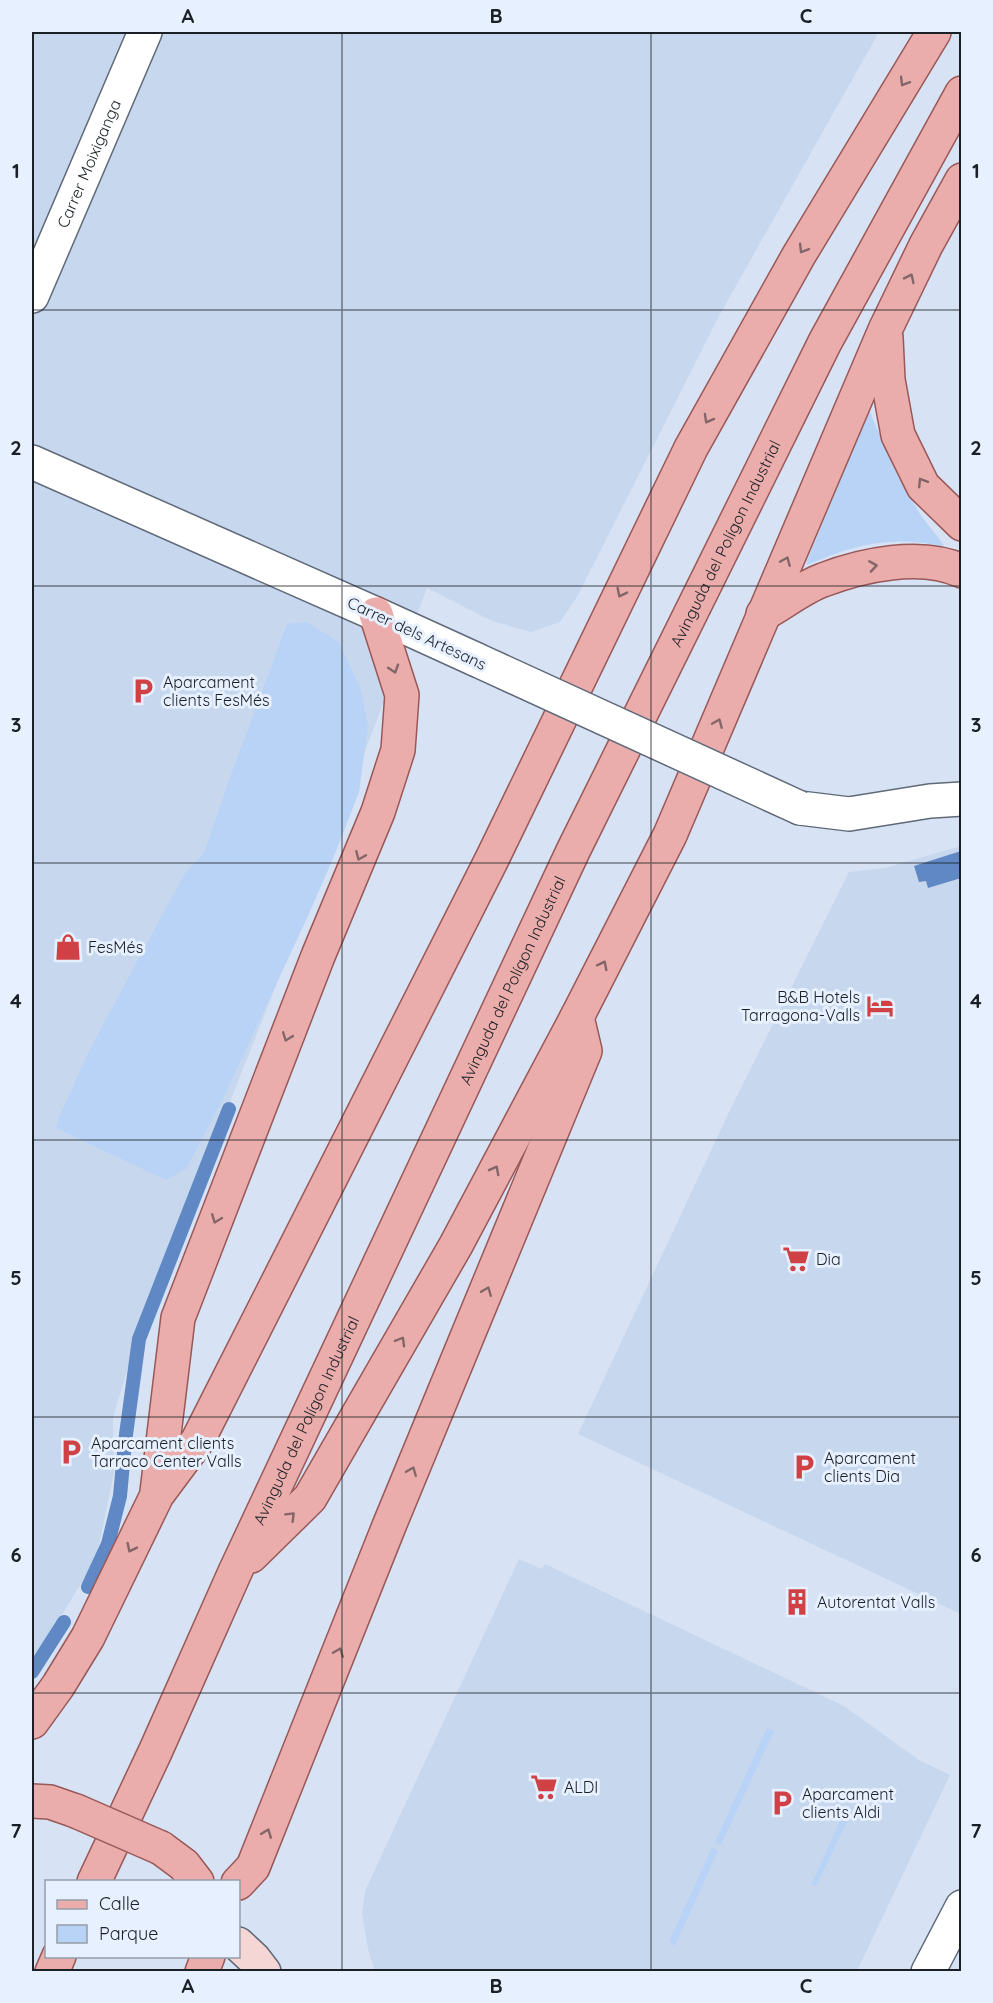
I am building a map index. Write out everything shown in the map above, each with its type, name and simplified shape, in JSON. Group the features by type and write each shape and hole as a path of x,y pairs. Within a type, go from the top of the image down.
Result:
{"main road":[{"path":"32,1722 58,1686 88,1637 157,1495 198,1440 492,859 691,448 799,255 934,32"},
{"name":"Avinguda del Polígon Industrial","path":"94,1880 156,1750 235,1572 473,1069 573,851 825,342 962,93"},
{"path":"235,1572 310,1498 456,1245 577,1017 670,835 885,330 926,245 962,180"},
{"path":"885,330 888,380 898,435 923,486 962,524"},
{"path":"763,614 820,581 871,565 921,562 962,572"},
{"path":"157,1495 178,1318 318,956 378,812 398,750 402,695 376,614"},
{"path":"240,1881 253,1867 385,1537 585,1051 577,1017"},
{"path":"32,1801 50,1802 76,1811 161,1848 184,1865 196,1880"},
{"path":"240,1946 264,1971"}],"street":[{"name":"Carrer Moixiganga","path":"32,296 145,32"},
{"name":"Carrer dels Artesans","path":"32,462 376,614 800,808 849,814 946,800"},
{"path":"946,800 962,776"},
{"path":"928,1971 962,1907"}],"shaded area":[{"path":"32,32 879,32 719,316 577,597 560,622 531,632 492,621 427,588 274,991 140,1328 113,1417 114,1473 96,1559 52,1631 32,1657"},
{"path":"961,846 961,1614 578,1434 730,1110 849,872 885,868"},
{"path":"519,1559 542,1569 545,1564 844,1706 919,1760 950,1775 857,1971 375,1972 368,1949 362,1914 365,1891"}],"green space":[{"path":"869,410 899,479 922,517 944,545 905,542 872,544 840,552 807,565 807,561"},
{"path":"306,622 339,642 361,690 368,726 359,792 308,916 222,1101 186,1169 166,1180 56,1128 89,1051 168,904 186,872 204,853 287,624"},
{"path":"767,1728 774,1731 721,1845 715,1842"},
{"path":"843,1814 849,1817 816,1887 811,1885"},
{"path":"712,1847 718,1851 675,1946 669,1942"}],"water":[{"path":"961,851 961,878 928,888 926,881 919,882 914,866"}],"waterway":[{"path":"88,1587 108,1544 120,1496 139,1339 229,1109"},
{"path":"32,1672 64,1622"}],"place":[{"name":"Aparcament clients FesMés","path":"143,691"},
{"name":"FesMés","path":"68,947"},
{"name":"B&B Hotels Tarragona-Valls","path":"880,1006"},
{"name":"Dia","path":"796,1259"},
{"name":"Aparcament clients Tarraco Center Valls","path":"71,1452"},
{"name":"Aparcament clients Dia","path":"804,1467"},
{"name":"Autorentat Valls","path":"797,1602"},
{"name":"ALDI","path":"544,1787"},
{"name":"Aparcament clients Aldi","path":"782,1803"}]}
